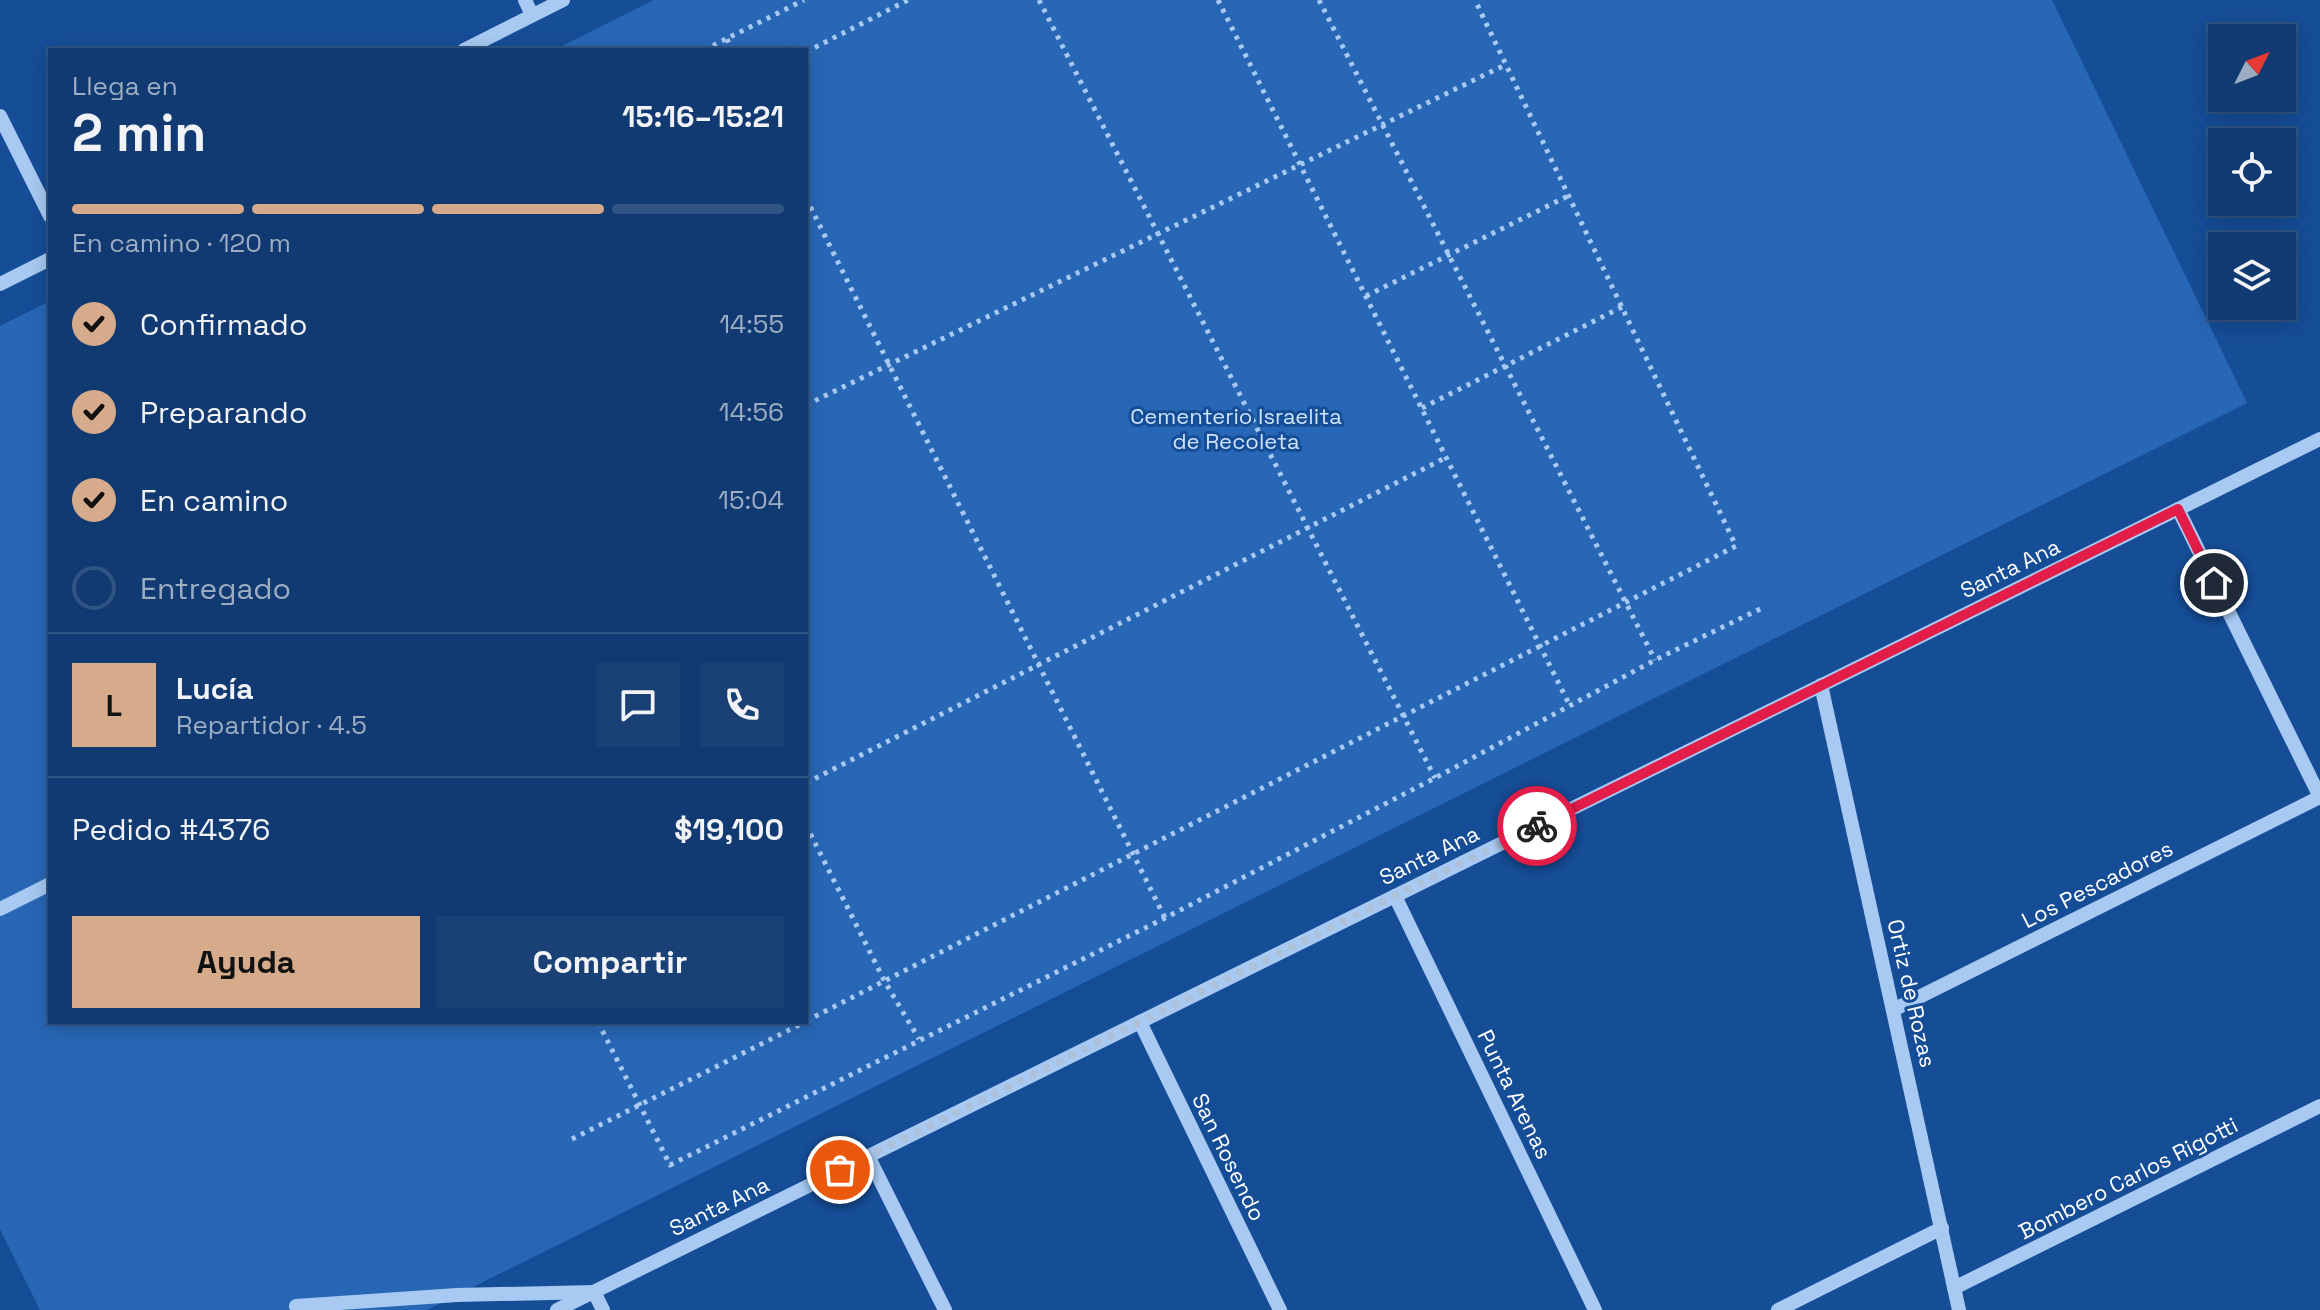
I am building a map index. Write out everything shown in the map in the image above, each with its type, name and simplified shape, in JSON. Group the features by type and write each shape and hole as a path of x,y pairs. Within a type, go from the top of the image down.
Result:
{"street":[{"path":"525,0 532,15"},
{"path":"468,48 563,0"},
{"path":"0,116 48,212"},
{"path":"0,284 48,260"},
{"name":"Santa Ana","path":"557,1310 2320,439"},
{"path":"2178,509 2320,797"},
{"name":"Ortiz de Rozas","path":"1821,685 1959,1310"},
{"name":"Los Pescadores","path":"1893,1010 2320,797"},
{"path":"0,909 48,885"},
{"name":"Punta Arenas","path":"1395,896 1595,1310"},
{"name":"San Rosendo","path":"1140,1022 1280,1310"},
{"name":"Bombero Carlos Rigotti","path":"1954,1288 2320,1106"},
{"path":"868,1156 945,1310"},
{"path":"1778,1310 1942,1228"},
{"path":"296,1306 457,1295 594,1292 603,1310"}],"path":[{"path":"708,48 804,0"},
{"path":"808,51 908,0"},
{"path":"1039,0 1435,778"},
{"path":"1218,0 1570,706"},
{"path":"1319,0 1655,660"},
{"path":"808,1020 1736,546 1475,0"},
{"path":"727,39 731,48"},
{"path":"808,404 1505,65"},
{"path":"1366,296 1568,196"},
{"path":"808,202 1165,918"},
{"path":"1422,408 1622,307"},
{"path":"808,782 1445,458"},
{"path":"599,1024 670,1165 1165,918 1655,660 1764,607"},
{"path":"808,829 885,982 919,1039"},
{"path":"572,1139 801,1024"}],"green space":[{"name":"Cementerio Israelita de Recoleta","path":"654,0 2052,0 2247,403 427,1310 40,1310 0,1229 0,326 48,302 48,1024 808,1024 808,48 558,48"}],"way so far":[{"path":"840,1170 1537,826"}],"route":[{"path":"1537,826 2178,509 2214,583"}]}
